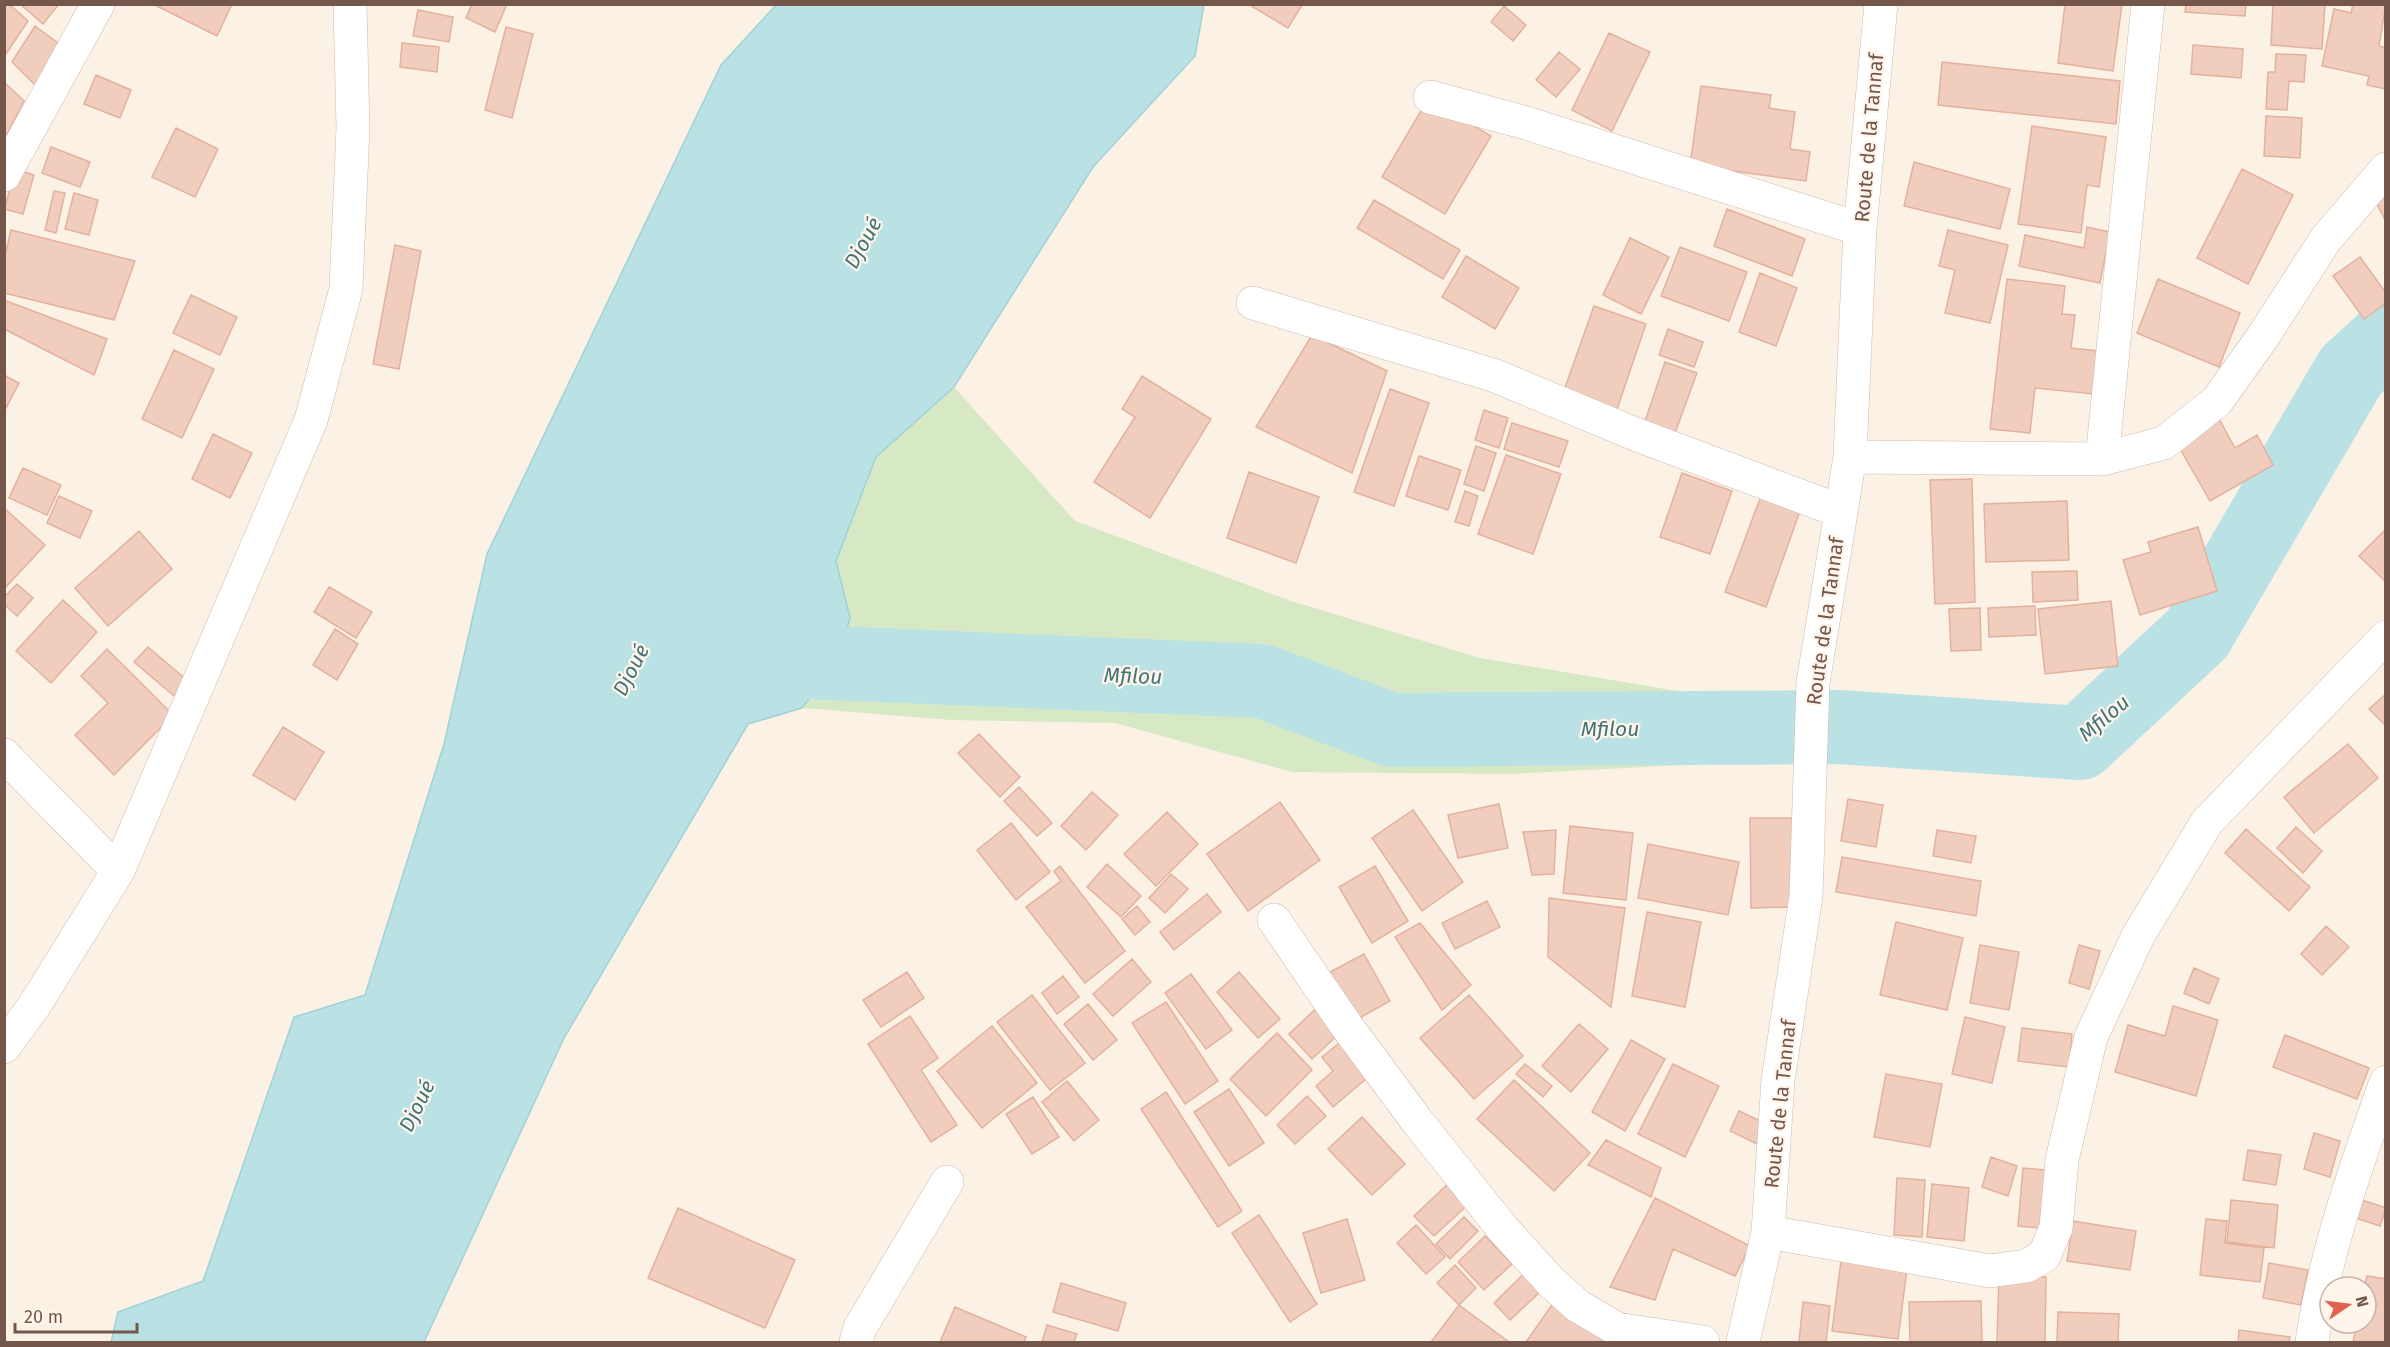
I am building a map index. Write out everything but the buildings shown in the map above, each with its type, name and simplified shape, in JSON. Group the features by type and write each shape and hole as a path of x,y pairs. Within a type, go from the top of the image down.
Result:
{"street":[{"path":"4,175 98,4"},
{"path":"4,1047 34,1006 118,871 311,420 346,289 353,128 350,4"},
{"name":"Route de la Tannaf","path":"1743,1342 1768,1232 1778,1080 1806,896 1812,773 1813,683 1850,456 1860,229 1881,4"},
{"path":"2102,459 2148,4"},
{"path":"1430,97 1523,122 1860,229"},
{"path":"1850,456 2102,459 2164,443 2217,401 2262,338 2326,239 2385,169"},
{"path":"1253,303 1493,375 1635,434 1840,511"},
{"path":"1768,1232 1990,1270 2026,1266 2044,1256 2056,1228 2062,1160 2091,1037 2138,936 2207,822 2385,637"},
{"path":"4,755 118,871"},
{"path":"1274,920 1348,1028 1417,1121 1503,1229 1553,1284 1578,1306 1617,1329 1703,1342"},
{"path":"2312,1342 2317,1305 2343,1205 2385,1082"},
{"path":"856,1342 860,1328 947,1182"}],"green space":[{"path":"954,387 1075,521 1291,601 1480,658 1737,701 1787,707 1780,760 1512,774 1292,772 1115,723 951,720 802,708 837,662 850,618 836,561 876,457"}],"water":[{"name":"Djoué","path":"776,5 1204,5 1195,56 1093,167 954,387 876,457 836,561 850,618 837,662 802,708 748,724 564,1038 424,1342 111,1342 118,1312 203,1281 294,1017 365,995 444,744 487,554 721,65"}],"waterway":[{"name":"Mfilou","path":"735,659 1262,681 1392,730 1838,727 2080,743 2197,634 2351,371 2386,339"}]}
